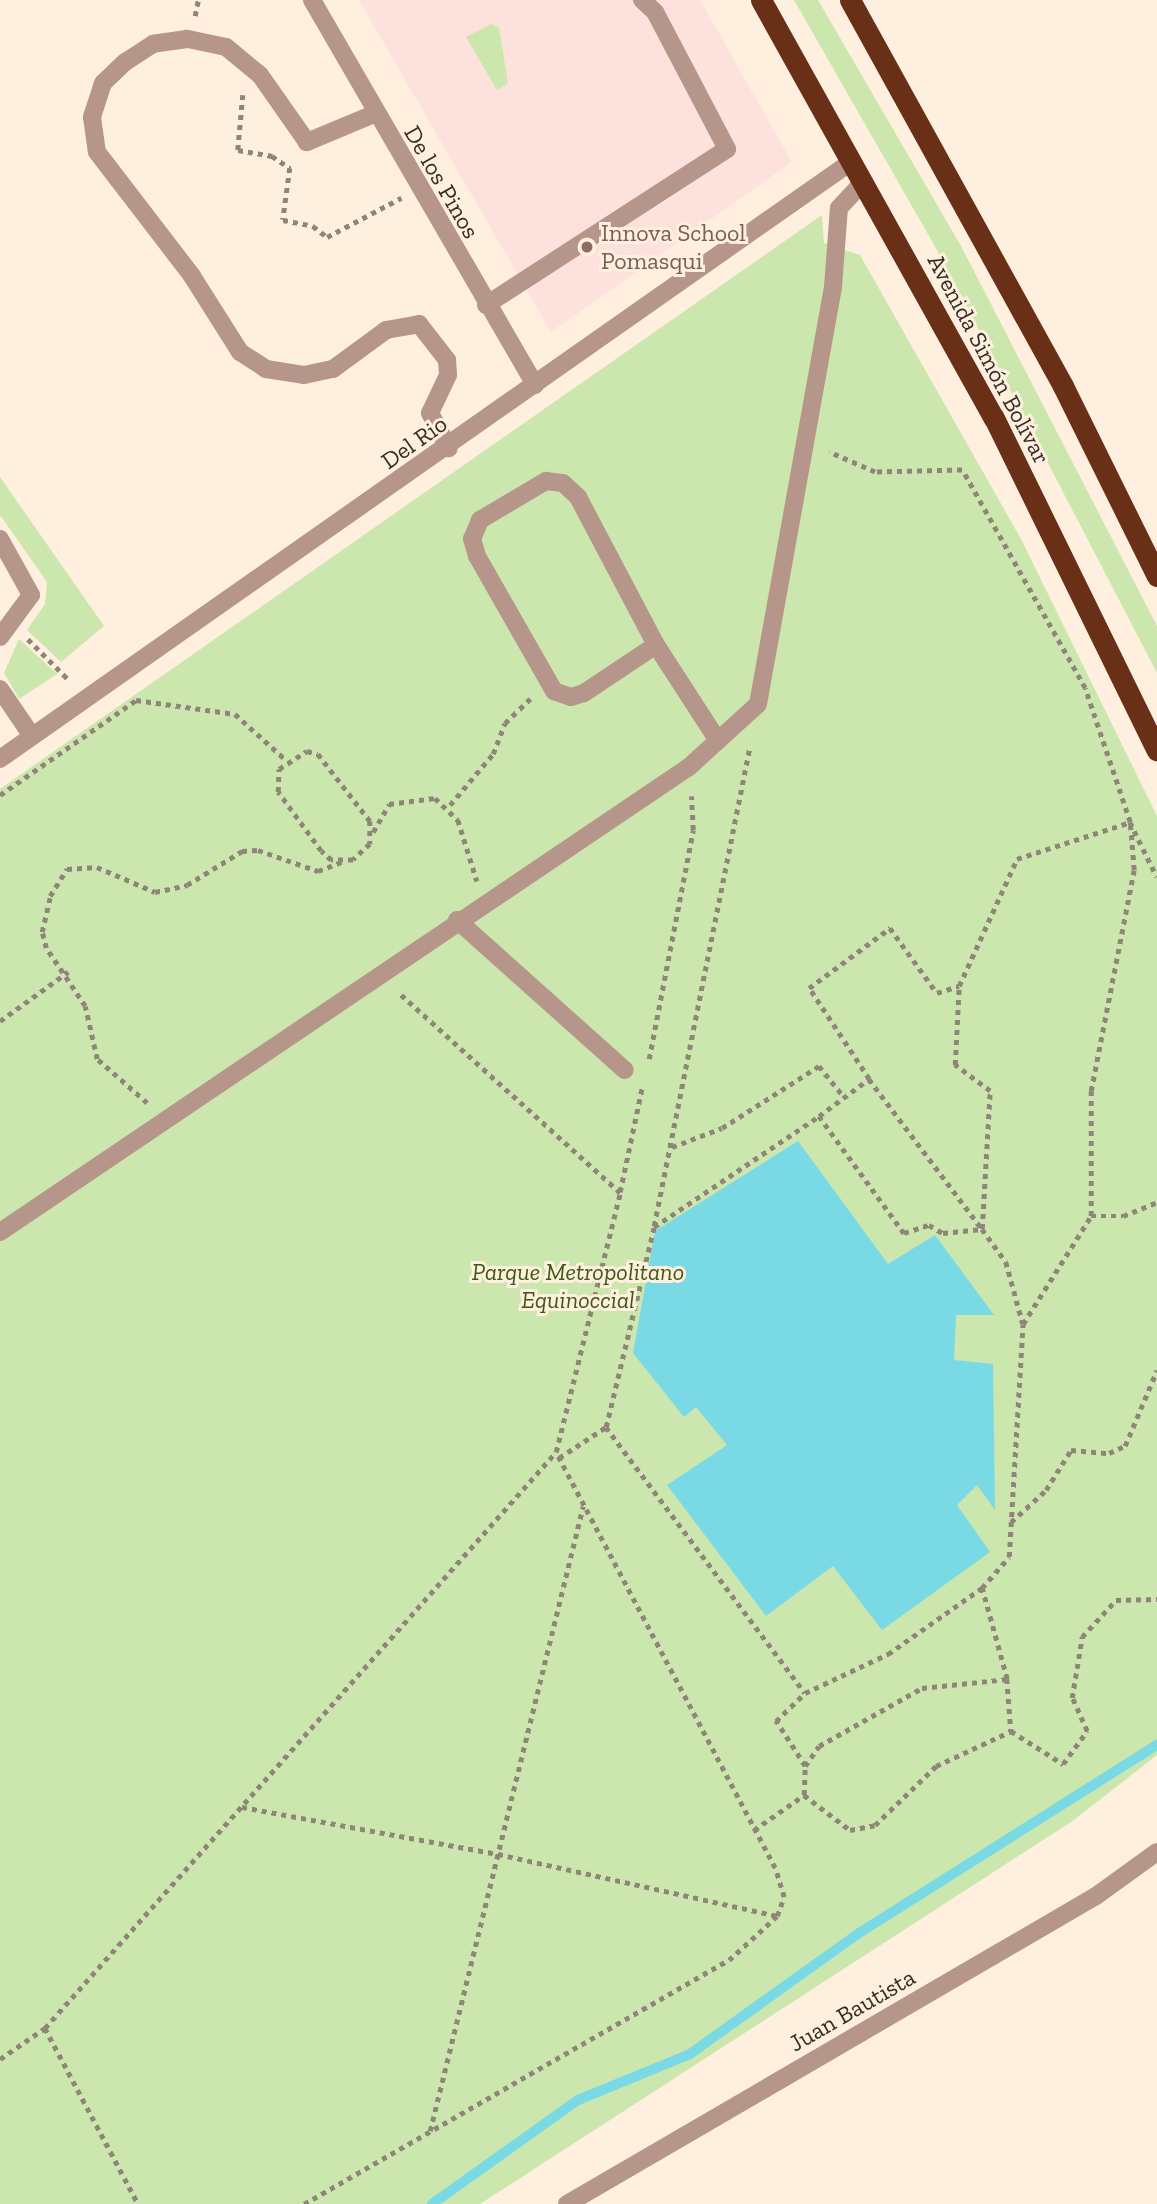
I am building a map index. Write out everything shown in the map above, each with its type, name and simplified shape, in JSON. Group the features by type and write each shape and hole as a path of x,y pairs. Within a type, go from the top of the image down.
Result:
{"highway":[{"name":"Avenida Simón Bolívar","path":"761,0 994,418 1157,750"},
{"name":"Avenida Simón Bolívar","path":"858,3 1063,386 1157,576"}],"street":[{"name":"De los Pinos","path":"312,0 417,190 535,385"},
{"path":"486,305 727,149 655,12 642,0"},
{"path":"374,114 321,141 307,142 260,75 226,47 194,41 153,44 103,83 92,117 97,152 192,276 218,326 240,352 266,369 304,376 333,369 386,330 419,324 447,360 448,375 430,413 449,448"},
{"name":"Del Rio","path":"0,759 449,448 852,161"},
{"path":"0,1232 457,920 689,767 758,704 803,440 833,287 839,208 863,182"},
{"path":"656,645 584,693 571,697 554,691 472,538 480,520 546,481 563,483 579,497 656,645 718,741"},
{"path":"0,539 30,584 26,608 5,630"},
{"path":"0,689 33,736"},
{"path":"457,920 625,1070"},
{"name":"Juan Bautista","path":"567,2204 1096,1896 1157,1852"}],"path":[{"path":"194,41 198,0"},
{"path":"241,86 238,150 272,156 290,168 284,220 313,226 327,237 417,190"},
{"path":"803,440 876,472 962,470 1085,688 1130,822 1157,877"},
{"path":"5,630 86,698"},
{"path":"450,805 493,754 505,723 529,700 554,691"},
{"path":"0,795 136,700 235,714 286,760"},
{"path":"559,1458 606,1427 671,1148 758,704"},
{"path":"286,760 307,751 318,754 364,810 372,833"},
{"path":"286,760 278,792 321,851 342,862"},
{"path":"646,1071 693,830 689,767"},
{"path":"165,1121 97,1059 85,1006 68,972 46,948 42,932 50,896 67,869 89,865 155,892 187,885 242,851 258,849 318,871 363,853 389,804 428,798 450,805"},
{"path":"450,805 486,901"},
{"path":"982,1229 990,1091 955,1065 959,986 1017,859 1130,822"},
{"path":"1023,1324 1091,1216 1091,1091 1134,870 1130,822"},
{"path":"804,1795 804,1766 776,1721 805,1693 888,1654 982,1588 1009,1557 1023,1324 1006,1262 869,1079 809,988 890,928 937,993 959,986"},
{"path":"0,1021 68,972"},
{"path":"379,975 620,1193"},
{"path":"671,1148 722,1128 819,1066 844,1097"},
{"path":"654,1227 819,1116 869,1079"},
{"path":"0,2059 45,2028 556,1452 620,1193 643,1085"},
{"path":"819,1116 904,1233 929,1225 943,1233 982,1229"},
{"path":"1091,1216 1124,1216 1157,1202"},
{"path":"1010,1522 1046,1490 1071,1450 1109,1453 1125,1446 1157,1370"},
{"path":"606,1427 805,1693"},
{"path":"304,2204 729,1960 777,1916 784,1898 754,1830 556,1452"},
{"path":"430,2131 583,1505"},
{"path":"982,1588 1007,1679 1011,1731"},
{"path":"1011,1731 1063,1764 1087,1731 1072,1698 1082,1637 1116,1600 1157,1599"},
{"path":"804,1766 819,1746 922,1688 1007,1679"},
{"path":"804,1795 850,1830 875,1825 936,1766 1011,1731"},
{"path":"754,1830 804,1795"},
{"path":"241,1807 498,1854 777,1916"},
{"path":"45,2028 138,2204"}],"shaded area":[{"name":"Innova School Pomasqui","path":"359,0 700,0 792,162 551,332"}],"green space":[{"path":"794,0 818,0 961,246 1157,626 1157,673 941,257"},
{"path":"491,24 499,28 508,83 497,90 466,37"},
{"name":"Parque Metropolitano Equinoccial","path":"822,215 824,243 860,255 1021,539 1157,816 1157,1755 1074,1820 480,2204 0,2204 0,789"},
{"path":"0,477 104,626 61,662 27,630 45,604 47,582 0,515"},
{"path":"19,639 57,674 19,699 4,673"}],"water":[{"path":"798,1141 888,1264 935,1235 994,1315 956,1315 954,1360 993,1364 995,1510 977,1485 957,1505 990,1552 882,1630 833,1566 766,1616 667,1485 727,1445 696,1407 684,1417 633,1353 655,1231"}],"waterway":[{"path":"432,2204 578,2100 690,2054 856,1935 1157,1745"}],"place":[{"name":"Innova School Pomasqui","path":"587,247"}]}
